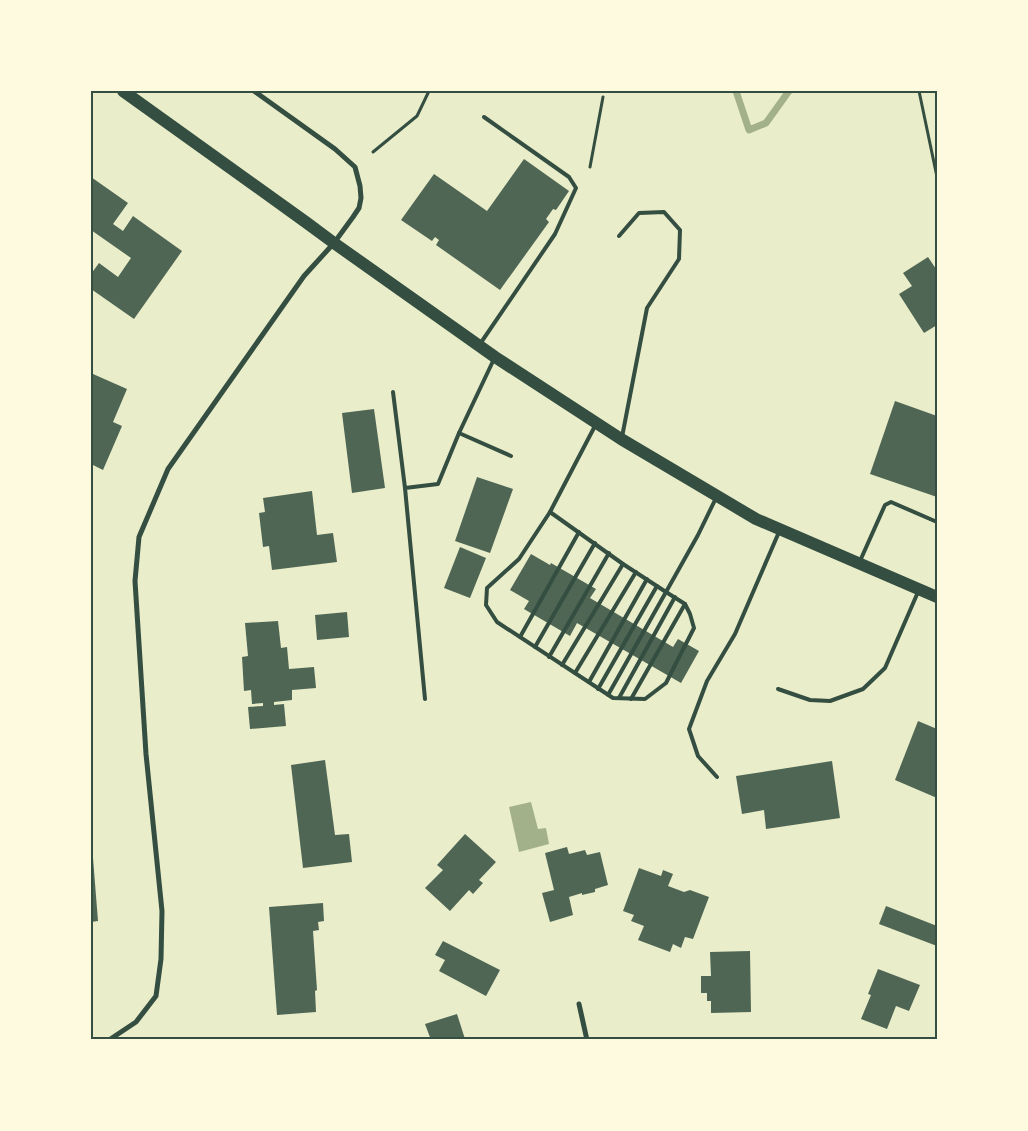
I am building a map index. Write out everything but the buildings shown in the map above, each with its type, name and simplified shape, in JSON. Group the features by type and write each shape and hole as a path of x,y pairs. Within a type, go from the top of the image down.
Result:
{"main road":[{"path":"123,91 479,346 621,439 756,519 937,597"}],"street":[{"path":"109,1040 136,1022 156,996 161,959 162,911 146,754 134,581 139,537 168,469 304,276 334,243 358,208 361,198 355,168 335,148 254,91"},
{"path":"579,1004 587,1040"}],"lane":[{"path":"479,346 555,234 576,188 570,177 484,117"},
{"path":"619,236 640,213 664,212 680,230 679,259 647,308 621,439"},
{"path":"405,488 438,484 459,433 495,357"},
{"path":"393,392 405,488 425,699"},
{"path":"550,512 623,564 685,604 694,628 666,683 645,699 613,698 497,622 486,605 487,588 519,558 550,512 596,423"},
{"path":"459,433 511,456"},
{"path":"608,695 698,535 717,496"},
{"path":"859,563 884,505 890,502 937,522"},
{"path":"717,777 698,756 689,729 707,681 735,634 780,530"},
{"path":"520,637 579,532"},
{"path":"535,647 595,543"},
{"path":"550,657 609,553"},
{"path":"562,665 623,564"},
{"path":"575,673 636,572"},
{"path":"589,682 647,579"},
{"path":"598,688 657,586"},
{"path":"778,689 810,700 830,701 863,689 885,668 919,590"},
{"path":"619,698 675,598"},
{"path":"631,699 685,604"}],"path":[{"path":"373,152 417,116 429,91"},
{"path":"919,91 937,177"},
{"path":"590,167 603,97"}],"shaded area":[{"path":"531,802 538,829 546,828 549,844 519,852 509,807"}],"waterway":[{"path":"736,91 749,130 766,123 789,91"}]}
